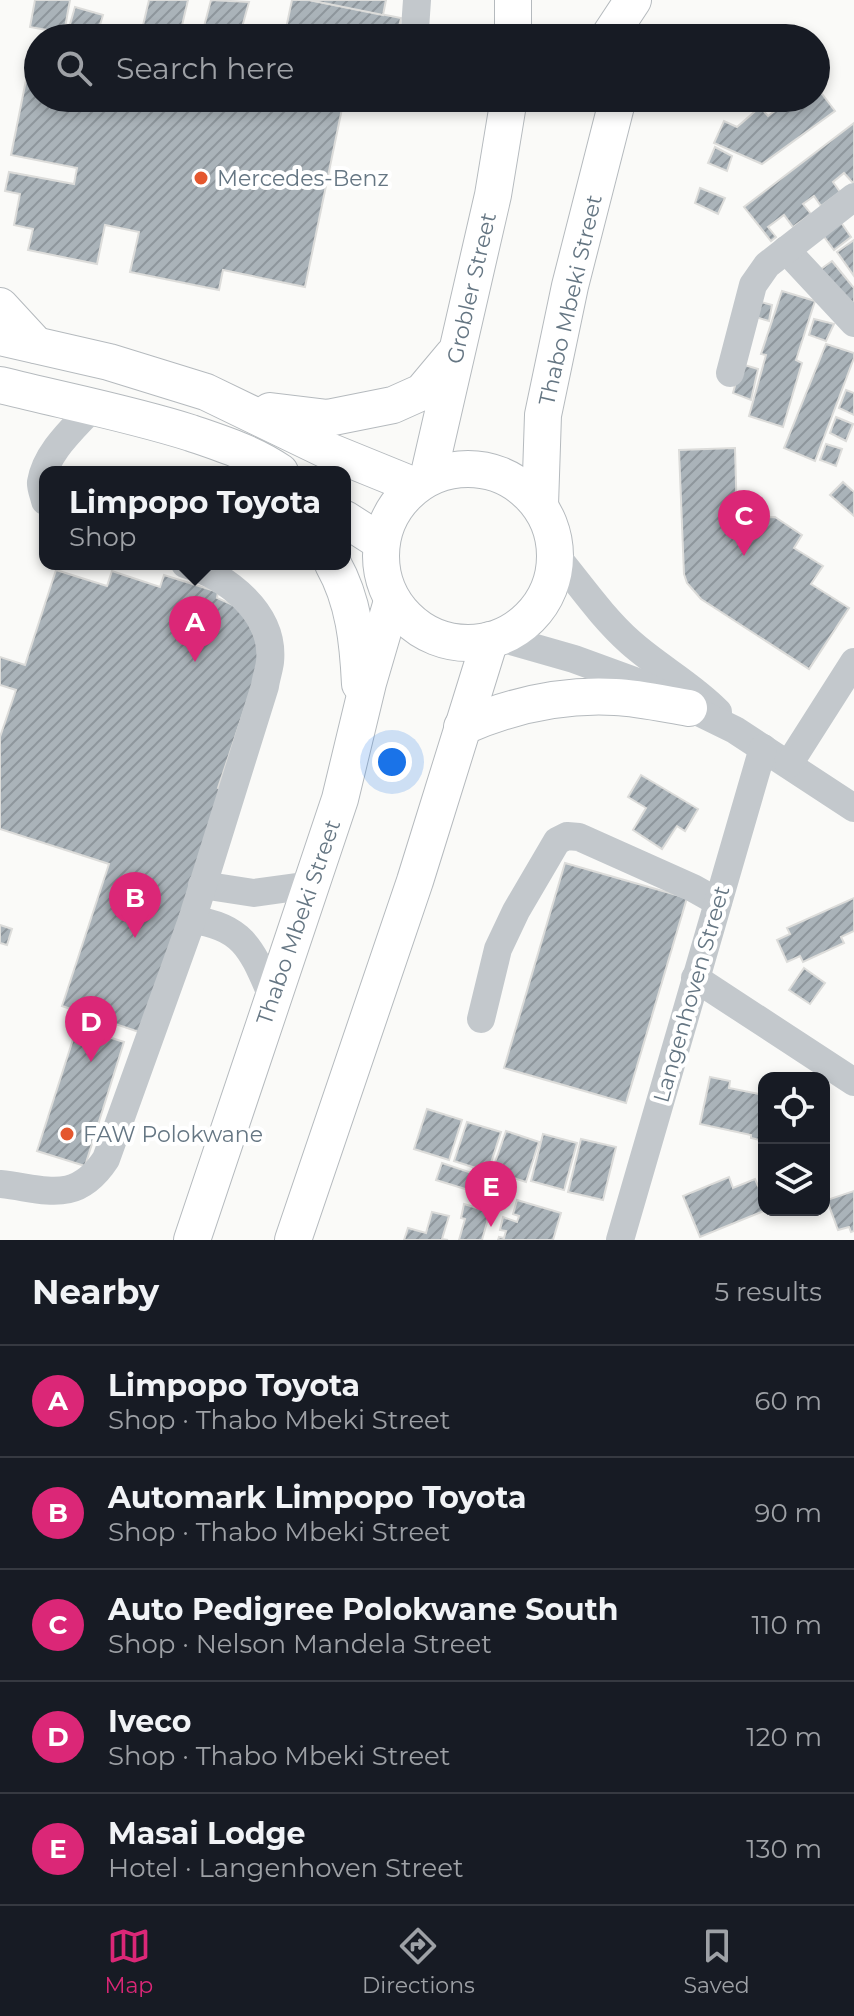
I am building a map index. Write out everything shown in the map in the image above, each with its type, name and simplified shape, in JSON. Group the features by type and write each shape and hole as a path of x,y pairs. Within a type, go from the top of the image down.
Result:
{"main road":[{"path":"513,0 513,24"},
{"path":"617,24 633,0"},
{"path":"635,24 640,0"},
{"name":"Grobler Street","path":"422,482 493,195 507,112"},
{"name":"Thabo Mbeki Street","path":"540,505 543,415 570,286 614,112"},
{"path":"0,306 36,345"},
{"path":"0,337 173,380 244,408 324,449 422,482"},
{"path":"244,408 328,418 393,405 422,392 457,350"},
{"path":"8,392 93,407 159,423 266,466"},
{"name":"Thabo Mbeki Street","path":"422,482 458,469 482,469 504,476 525,488 540,505 552,530 557,557"},
{"path":"422,482 399,502 381,542 382,572 392,601 407,618 425,631 446,640 468,643 494,639 516,628 533,614 545,597 557,557"},
{"path":"351,523 381,542"},
{"path":"336,570 349,600 358,647 362,710"},
{"name":"Thabo Mbeki Street","path":"192,1240 340,799 392,601"},
{"path":"293,1240 415,881 462,727 494,639"},
{"path":"462,727 497,712 581,697 616,697 689,708"}],"street":[{"path":"415,24 417,0"},
{"path":"730,373 753,285 767,265 854,197"},
{"path":"786,250 854,323"},
{"path":"47,466 62,440 93,407"},
{"path":"557,557 619,632 658,665 703,696 735,730"},
{"path":"0,1184 68,1191 86,1184 96,1174 106,1159 192,920 265,686 270,661 269,641 250,603 224,580 205,570"},
{"path":"494,639 609,671 689,708 735,730 854,808"},
{"path":"789,764 854,662"},
{"name":"Langenhoven Street","path":"620,1240 763,748"},
{"path":"481,1019 498,949 516,911 562,837 579,837 718,902"},
{"path":"202,885 254,893 311,885"},
{"path":"192,920 210,922 239,936 251,950 272,996"},
{"path":"695,978 854,1082"}],"building":[{"path":"35,0 70,0 66,24 31,24"},
{"path":"149,0 188,0 182,24 143,24"},
{"path":"211,0 249,2 243,24 205,24"},
{"path":"292,0 309,0 401,18 400,24 287,24"},
{"path":"309,0 386,0 383,15"},
{"path":"75,7 103,15 100,24 70,24"},
{"name":"Mercedes-Benz","path":"24,90 24,112 341,112 305,287 223,270 219,290 130,272 139,232 105,225 97,264 28,250 33,229 14,225 20,194 5,191 9,172 74,184 77,168 11,155"},
{"path":"830,104 835,111 762,164 714,143 724,121 737,127 754,112 764,112 768,116 774,112 830,112"},
{"path":"854,123 854,184 844,173 833,182 840,192 821,206 814,196 803,204 811,214 793,227 784,215 768,227 776,237 771,241 744,207"},
{"path":"715,147 732,156 727,171 708,163"},
{"path":"700,188 725,198 718,214 695,203"},
{"path":"840,221 851,237 834,250 822,234"},
{"path":"854,240 854,276 837,252"},
{"path":"832,261 854,288 854,313 817,272"},
{"path":"782,291 815,301 796,360 802,363 783,427 749,416 766,355 761,354"},
{"path":"757,301 772,305 769,321 752,316"},
{"path":"814,319 834,324 826,341 809,335"},
{"path":"826,344 854,353 854,358 815,461 784,448"},
{"path":"741,364 758,369 751,400 733,393"},
{"path":"846,390 854,393 854,415 839,408"},
{"path":"836,417 853,424 846,441 830,433"},
{"path":"826,444 842,449 836,466 820,460"},
{"path":"735,448 737,519 775,517 802,535 794,548 823,566 811,584 849,608 809,669 701,599 687,583 684,574 679,450"},
{"path":"843,482 854,492 854,516 830,495"},
{"path":"56,570 107,586 112,571 160,587 164,575 218,592 217,598 242,609 263,654 218,788 223,790 142,1033 62,1006 109,864 0,829 0,737 16,690 0,685 0,657 25,665"},
{"path":"641,775 698,809 685,831 677,826 662,849 633,830 646,808 628,797"},
{"path":"565,863 687,898 626,1103 504,1068"},
{"path":"854,898 854,931 841,937 844,943 803,962 800,956 787,962 777,940 790,934 787,928"},
{"path":"0,925 12,929 7,945 0,943"},
{"path":"804,968 825,983 810,1004 789,990"},
{"path":"77,1027 124,1042 85,1166 37,1151"},
{"path":"710,1077 730,1081 729,1088 758,1094 758,1140 751,1138 751,1135 700,1124"},
{"path":"427,1109 462,1120 449,1160 414,1149"},
{"path":"467,1122 501,1132 488,1172 454,1161"},
{"path":"506,1131 539,1142 526,1182 492,1171"},
{"path":"543,1134 577,1143 564,1190 531,1181"},
{"path":"581,1139 616,1147 603,1200 568,1192"},
{"path":"442,1163 481,1176 475,1192 436,1180"},
{"path":"729,1177 733,1188 755,1179 758,1213 700,1237 683,1196"},
{"path":"854,1191 854,1231 851,1232 849,1227 838,1230 830,1199"},
{"path":"517,1200 561,1213 553,1240 498,1240 499,1237 504,1238 506,1231 500,1230 503,1217 517,1222 519,1216 513,1214"},
{"path":"464,1204 490,1212 482,1240 459,1240 465,1219 461,1218"},
{"path":"432,1212 449,1216 442,1239 448,1240 404,1240 408,1228 426,1233"}],"place":[{"name":"Mercedes-Benz","path":"201,178"},
{"name":"Auto Pedigree Polokwane South","path":"744,556"},
{"name":"Limpopo Toyota","path":"195,662"},
{"name":"Automark Limpopo Toyota","path":"135,938"},
{"name":"Iveco","path":"91,1062"},
{"name":"FAW Polokwane","path":"67,1134"},
{"name":"Masai Lodge","path":"491,1227"}]}
